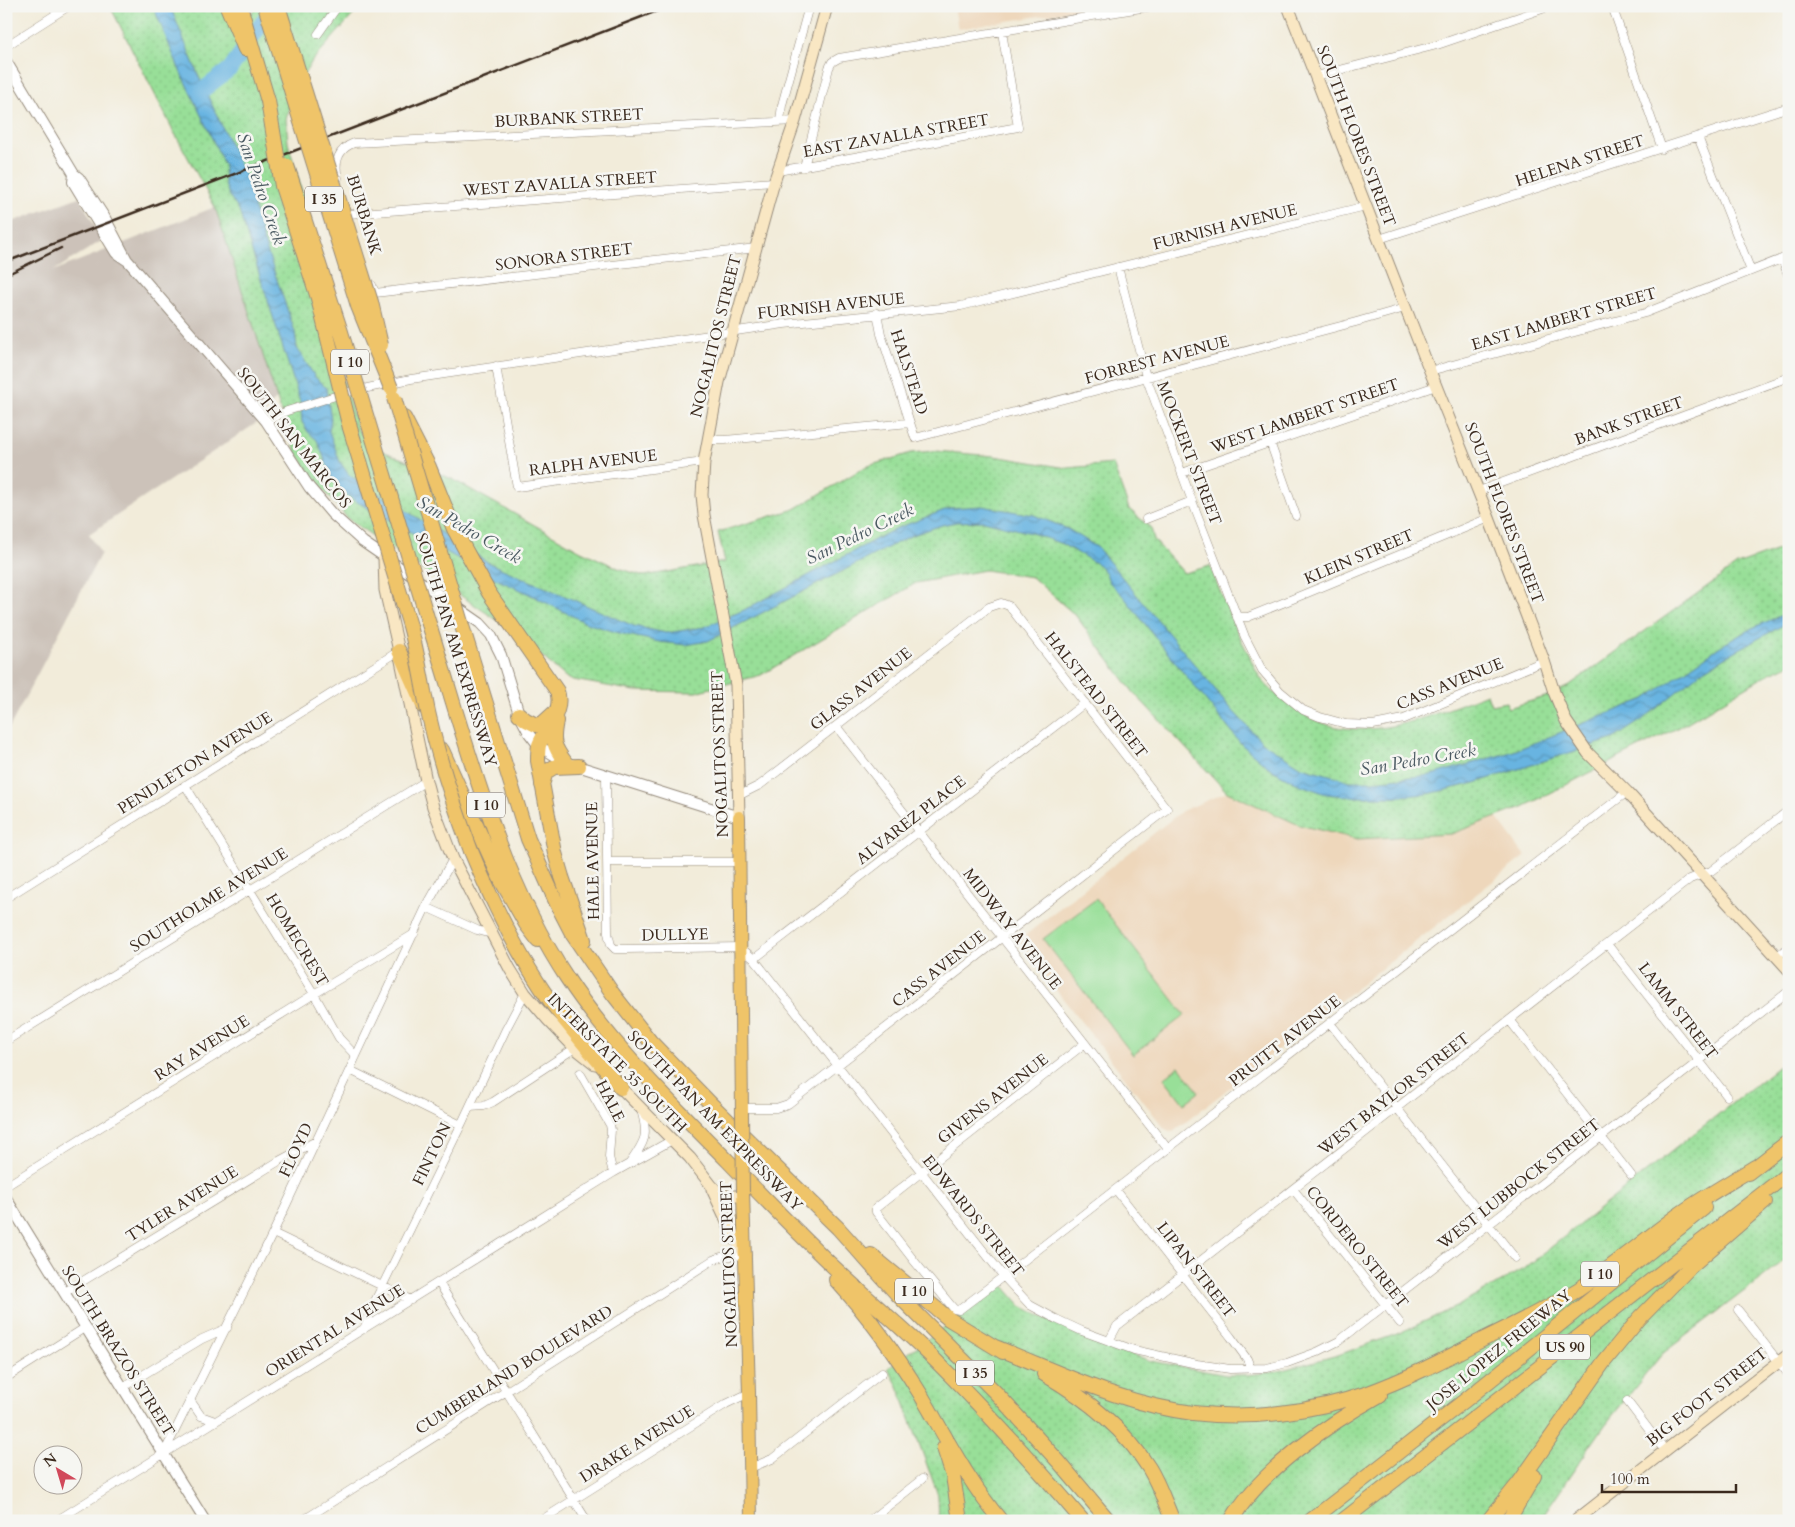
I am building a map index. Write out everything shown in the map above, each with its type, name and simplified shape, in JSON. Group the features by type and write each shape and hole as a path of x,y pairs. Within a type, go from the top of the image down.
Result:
{"highway":[{"path":"227,6 266,96 282,186 318,298 352,436 410,626 419,659 428,714 452,801 471,851 498,912 531,971 571,1028 621,1088"},
{"name":"SOUTH PAN AM EXPRESSWAY","path":"240,6 306,229 341,332 489,814 527,906 566,976 618,1046 641,1073 816,1251 927,1352 1020,1450 1083,1521"},
{"name":"SOUTH PAN AM EXPRESSWAY","path":"265,6 358,306 392,393"},
{"name":"SOUTH PAN AM EXPRESSWAY","path":"278,6 371,302 392,393 528,839 557,904 594,968 628,1014 660,1052 838,1228 897,1294 996,1393 1059,1462 1109,1521"},
{"path":"285,6 315,105 338,196"},
{"path":"392,393 429,468 464,548 489,593 522,644 557,691 559,698 553,741 556,750 565,762"},
{"path":"400,651 501,880 526,924 566,976"},
{"path":"519,714 536,725 551,717 558,708"},
{"path":"558,708 539,746 538,761 555,853 594,968"},
{"path":"542,785 546,772 554,768 579,766"},
{"name":"I 10","path":"838,1228 949,1319 995,1347 1115,1396 1165,1408 1218,1415 1284,1412 1334,1403 1369,1392 1435,1364 1540,1311 1576,1291 1677,1216 1755,1167 1789,1141"},
{"name":"JOSE LOPEZ FREEWAY","path":"1315,1517 1476,1392 1755,1167"},
{"name":"US 90","path":"1342,1521 1789,1173"},
{"path":"1488,1521 1519,1483 1619,1342 1662,1294 1690,1267 1789,1182"},
{"name":"I 10","path":"816,1251 827,1270 864,1312 893,1351 976,1488 1001,1521"},
{"path":"995,1347 1054,1380 1088,1403 1109,1421 1136,1450 1149,1469 1173,1521"},
{"path":"1231,1521 1254,1490 1307,1442 1352,1411 1435,1364"},
{"path":"1508,1521 1576,1401"},
{"path":"938,1426 953,1476 960,1521"}],"main road":[{"name":"NOGALITOS STREET","path":"751,1521 746,1255 743,1194 736,684 702,496 704,462 719,382 732,330 776,176 795,121 826,6"},
{"name":"SOUTH FLORES STREET","path":"1288,6 1405,308 1479,491 1566,721 1588,753 1627,792 1789,970"},
{"name":"INTERSTATE 35 SOUTH","path":"384,558 385,590 433,807 453,859 525,993 575,1048 606,1073 690,1158 720,1194 729,1196 743,1194"},
{"name":"INTERSTATE 35 SOUTH","path":"711,1185 734,1236 746,1255"},
{"name":"BIG FOOT STREET","path":"1575,1521 1789,1354"}],"street":[{"path":"6,46 70,6"},
{"path":"318,34 338,6"},
{"path":"780,121 782,105 809,6"},
{"path":"804,167 829,68 832,62 836,60 1153,6"},
{"path":"1316,76 1446,43 1551,6"},
{"path":"1612,6 1662,148"},
{"name":"EAST ZAVALLA STREET","path":"776,176 804,167 1018,127 1002,32"},
{"name":"SOUTH SAN MARCOS","path":"6,61 74,174 73,182 116,253 128,261 266,421 321,502 344,526 384,558 480,623 491,636 501,655 519,714 529,734 539,746"},
{"name":"HELENA STREET","path":"1379,240 1789,107"},
{"name":"BURBANK STREET","path":"345,146 354,143 795,121"},
{"path":"1698,137 1751,271"},
{"name":"BURBANK","path":"345,146 340,152 336,173 375,293"},
{"name":"WEST ZAVALLA STREET","path":"348,214 776,176"},
{"name":"FURNISH AVENUE","path":"266,421 278,415 348,392 411,379 732,330 877,313 962,306 1366,206"},
{"name":"SONORA STREET","path":"375,293 756,248"},
{"path":"1785,258 1789,277"},
{"name":"EAST LAMBERT STREET","path":"1430,371 1645,313 1785,258"},
{"name":"MOCKERT STREET","path":"1118,267 1146,378 1237,617"},
{"name":"FORREST AVENUE","path":"915,438 1405,308"},
{"name":"HALSTEAD","path":"877,313 881,334 915,438"},
{"name":"RALPH AVENUE","path":"496,366 517,486 704,462"},
{"name":"BANK STREET","path":"1479,491 1789,377"},
{"name":"WEST LAMBERT STREET","path":"1182,473 1436,386"},
{"path":"708,440 910,423"},
{"path":"1270,442 1296,516"},
{"path":"1146,519 1192,501"},
{"name":"KLEIN STREET","path":"1237,617 1248,617 1274,607 1489,518"},
{"name":"HALSTEAD STREET","path":"1001,603 1005,603 1008,606 1167,808"},
{"name":"GLASS AVENUE","path":"738,796 760,785 989,608 1001,603"},
{"name":"CASS AVENUE","path":"1237,617 1262,670 1275,686 1303,710 1346,724 1373,725 1404,719 1544,661"},
{"name":"PENDLETON AVENUE","path":"6,898 400,651"},
{"name":"ALVAREZ PLACE","path":"754,959 1085,703"},
{"name":"MIDWAY AVENUE","path":"836,726 1168,1149"},
{"path":"539,746 565,762 739,817"},
{"name":"HALE AVENUE","path":"606,775 608,933 611,946"},
{"name":"SOUTHOLME AVENUE","path":"6,1041 426,781"},
{"name":"HOMECREST","path":"185,785 251,890 339,1038 356,1056"},
{"name":"PRUITT AVENUE","path":"959,1310 1627,792"},
{"name":"CASS AVENUE","path":"742,1111 776,1108 788,1104 1167,808"},
{"name":"WEST BAYLOR STREET","path":"1109,1341 1118,1326 1293,1188 1690,879 1711,871 1789,810"},
{"name":"FLOYD","path":"164,1454 273,1233 426,907 453,859"},
{"path":"607,862 739,862"},
{"path":"426,907 477,930 492,934"},
{"name":"RAY AVENUE","path":"6,1186 314,994 414,934"},
{"name":"LAMM STREET","path":"1607,944 1727,1096"},
{"name":"DULLYE","path":"611,946 615,949 740,947"},
{"name":"EDWARDS STREET","path":"740,947 754,959 921,1173 1004,1277 1030,1305 1056,1319 1134,1350 1197,1364 1230,1369 1251,1369"},
{"path":"1777,956 1789,947"},
{"name":"WEST LUBBOCK STREET","path":"1251,1369 1287,1363 1317,1352 1339,1341 1789,991"},
{"name":"FINTON","path":"364,1329 506,1028 525,993"},
{"path":"1510,1021 1600,1138 1631,1175"},
{"path":"1330,1023 1515,1258"},
{"name":"GIVENS AVENUE","path":"959,1310 948,1303 876,1212 876,1208 1084,1044"},
{"path":"470,1107 484,1106 493,1102 575,1048"},
{"path":"350,1070 461,1125"},
{"name":"HALE","path":"580,1073 610,1125 610,1157 613,1173"},
{"name":"ORIENTAL AVENUE","path":"628,1164 641,1147 645,1136 646,1128 641,1109"},
{"name":"ORIENTAL AVENUE","path":"56,1521 613,1173 672,1140"},
{"name":"TYLER AVENUE","path":"64,1292 279,1161 316,1141"},
{"name":"CORDERO STREET","path":"1293,1188 1400,1323"},
{"name":"LIPAN STREET","path":"1116,1190 1231,1337 1247,1359 1251,1369"},
{"name":"SOUTH BRAZOS STREET","path":"6,1198 11,1215 64,1292 205,1521"},
{"path":"273,1233 411,1300"},
{"name":"CUMBERLAND BOULEVARD","path":"302,1521 712,1260 721,1257 746,1255"},
{"path":"439,1283 587,1521"},
{"path":"1738,1310 1789,1374"},
{"path":"6,1378 86,1327"},
{"path":"123,1387 202,1339 227,1328"},
{"path":"750,1468 772,1459 882,1373"},
{"name":"DRAKE AVENUE","path":"540,1521 726,1404 749,1393"},
{"path":"190,1400 201,1416 216,1421"},
{"path":"1627,1401 1665,1451"},
{"path":"869,1521 922,1480"}],"shaded area":[{"path":"954,6 1101,6 958,29"},
{"path":"79,197 103,240 53,271 215,207 277,398 255,424 89,534 101,553 6,734 6,224"},
{"path":"1227,792 1299,825 1452,833 1496,817 1525,856 1173,1132 1165,1129 1018,941 1182,811"}],"green space":[{"path":"110,6 218,6 250,14 259,6 361,6 312,61 295,90 286,119 288,143 328,282 340,369 358,430 375,448 452,479 581,551 618,568 644,576 725,562 718,532 795,509 865,467 911,453 935,451 994,456 1067,468 1113,464 1129,509 1151,528 1154,540 1184,573 1210,566 1237,632 1260,677 1283,700 1311,718 1336,727 1361,729 1386,727 1437,713 1487,694 1491,705 1506,702 1508,708 1545,697 1567,687 1737,565 1789,546 1789,665 1770,673 1683,725 1523,807 1451,834 1357,839 1299,825 1227,792 1134,693 1076,616 1032,577 985,570 916,583 761,675 696,692 635,691 568,679 510,629 348,519 314,479 296,452 215,207 174,132"},
{"path":"1096,899 1185,1015 1133,1055 1043,939"},
{"path":"1789,1058 1789,1257 1662,1354 1605,1425 1545,1512 1548,1521 939,1521 938,1495 898,1386 888,1368 1002,1284 1021,1306 1079,1336 1151,1361 1226,1375 1247,1375 1275,1372 1338,1355 1397,1334 1458,1306 1525,1268"},
{"path":"1179,1066 1199,1092 1184,1104 1164,1078"}],"water":[{"path":"153,6 170,6 200,79 247,180 264,242 295,332 297,348 315,377 326,388 331,419 329,431 340,462 349,475 491,564 634,626 666,633 704,627 744,610 895,529 950,508 982,506 1034,515 1068,529 1097,547 1233,711 1262,742 1302,767 1350,781 1372,781 1431,775 1511,752 1645,699 1719,647 1752,628 1789,612 1789,622 1701,672 1642,720 1613,739 1475,783 1428,794 1388,797 1352,797 1326,794 1298,784 1272,770 1242,745 1124,597 1109,582 1106,573 1099,565 1062,544 1035,534 984,521 956,522 910,536 708,641 686,645 659,642 586,623 489,576 357,502 345,494 332,478 317,440 308,432 302,422 300,401 239,211 229,195 225,184 224,165 180,71"}],"waterway":[{"name":"San Pedro Creek","path":"200,92 230,69 274,6"}],"railway":[{"path":"6,262 670,6"},
{"path":"6,275 61,248"}]}
